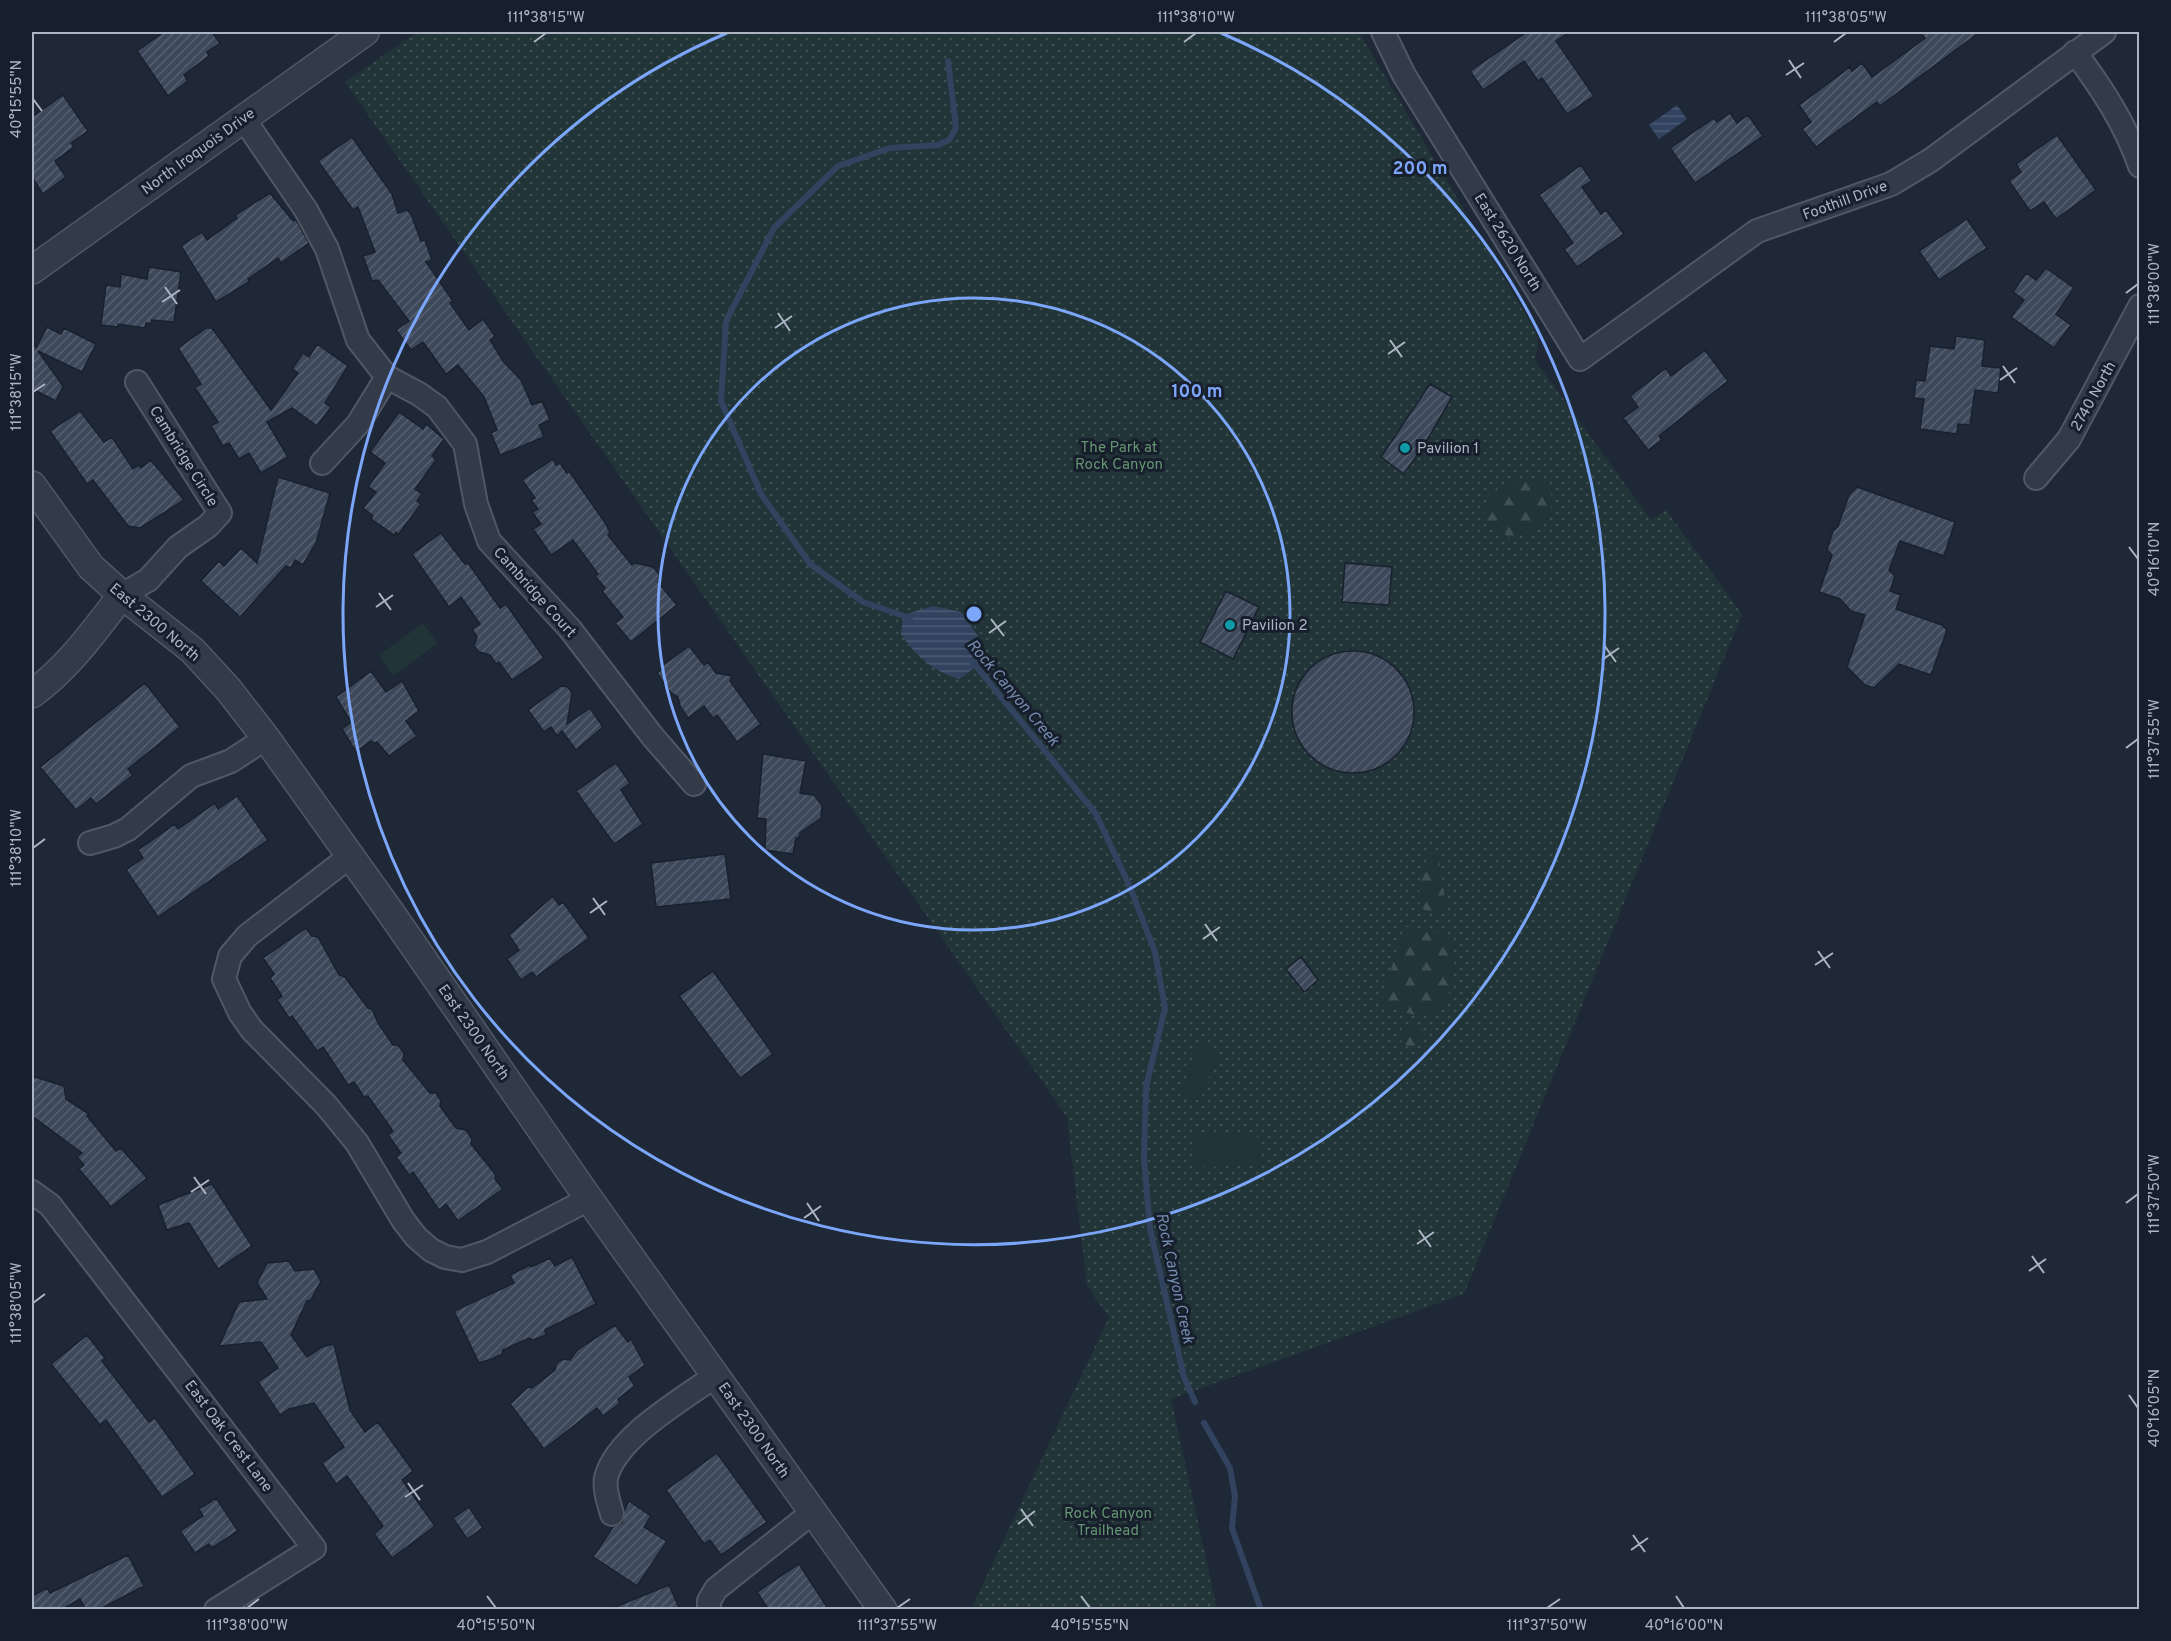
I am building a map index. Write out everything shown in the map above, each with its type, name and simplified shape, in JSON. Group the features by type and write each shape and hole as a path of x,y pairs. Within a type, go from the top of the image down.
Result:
{"street":[{"name":"North Iroquois Drive","path":"32,270 364,32"},
{"name":"East 2620 North","path":"1383,32 1404,75 1580,359"},
{"name":"Foothill Drive","path":"1580,359 1757,231 1891,184 1931,160 2104,32"},
{"path":"2075,52 2113,105 2131,139 2139,166"},
{"name":"Cambridge Court","path":"243,118 306,210 327,249 358,340 387,377 419,394 437,407 465,444 476,504 489,541 570,629 653,737 694,784"},
{"name":"2740 North","path":"2036,478 2069,439 2139,306"},
{"path":"322,463 358,424 387,377"},
{"name":"Cambridge Circle","path":"122,595 148,580 178,547 208,526 220,513 137,382"},
{"name":"East 2300 North","path":"32,485 91,567 122,595 192,650 228,689 266,738 883,1610"},
{"path":"32,694 62,670 79,652 122,595"},
{"path":"90,843 128,829 191,776 231,761 266,738"},
{"path":"349,857 248,936 230,956 224,979 240,1013 252,1030 326,1105 357,1143 403,1220 431,1250 445,1257 462,1260 487,1252 590,1199"},
{"name":"East Oak Crest Lane","path":"32,1192 50,1205 314,1548 216,1610"},
{"path":"612,1514 607,1497 606,1480 611,1464 621,1447 716,1376"},
{"path":"709,1610 709,1601 716,1589 813,1512"}],"green space":[{"name":"The Park at Rock Canyon","path":"417,32 1359,32 1536,332 1538,344 1535,360 1651,520 1666,510 1742,614 1464,1294 1171,1399 1217,1609 971,1609 1109,1317 1087,1286 1067,1117 345,82"},
{"path":"1537,479 1547,488 1552,497 1552,506 1548,515 1540,523 1521,535 1510,538 1485,521 1487,500 1492,493 1516,482"},
{"path":"423,623 438,643 393,676 379,655"},
{"path":"1435,850 1438,851 1445,901 1443,907 1434,913 1421,908 1419,894 1421,877 1430,855"},
{"path":"1407,927 1445,934 1453,951 1453,974 1448,996 1437,1012 1428,1016 1387,1007 1381,1000 1404,929"},
{"path":"1412,1023 1420,1027 1424,1035 1420,1043 1412,1047 1404,1043 1400,1035 1404,1027"},
{"path":"1200,1043 1219,1051 1200,1101 1181,1094"},
{"path":"1257,1133 1259,1164 1194,1168 1192,1136"}],"water":[{"path":"1677,105 1687,119 1659,139 1649,125"},
{"path":"933,606 961,612 978,636 984,661 959,679 941,672 926,662 901,634 903,615"}],"building":[{"path":"164,32 212,32 220,43 207,52 209,56 184,75 188,81 168,96 137,51"},
{"path":"1527,32 1570,32 1556,41 1594,96 1567,114 1542,78 1538,81 1524,61 1483,90 1470,71"},
{"path":"1920,32 1980,32 1880,106 1877,102 1816,147 1802,129 1811,122 1799,105 1850,67 1852,71 1862,63 1872,77 1925,38"},
{"path":"63,95 88,131 71,143 74,147 55,161 66,177 43,194 32,177 32,117"},
{"path":"1730,113 1737,123 1748,115 1763,136 1695,183 1670,148 1714,118 1717,122"},
{"path":"2057,135 2096,190 2056,219 2044,202 2030,211 2009,181 2021,172 2016,164"},
{"path":"352,137 392,194 398,213 407,210 411,214 421,241 425,240 432,260 426,262 453,301 450,303 469,330 483,319 495,336 490,340 503,361 521,380 532,405 542,401 550,420 539,425 544,437 500,455 491,433 497,430 484,397 458,365 446,374 423,342 411,350 396,330 409,321 378,280 372,281 363,256 375,252 358,207 353,210 318,161"},
{"path":"1581,165 1592,181 1582,187 1601,214 1606,210 1624,234 1577,267 1564,249 1573,243 1539,195"},
{"path":"270,193 293,221 296,220 309,243 281,263 278,258 248,279 249,282 216,302 181,246 202,232 207,240 237,218 235,215"},
{"path":"1967,219 1987,248 1939,280 1919,251"},
{"path":"149,267 181,272 174,322 152,320 151,324 146,323 145,328 118,324 118,327 101,325 106,285 120,287 121,274 147,279"},
{"path":"2046,268 2074,288 2056,314 2071,325 2054,348 2011,317 2024,300 2013,292 2026,273 2036,280"},
{"path":"47,327 61,334 64,328 96,344 82,372 38,351 63,386 56,401 32,389 32,341 36,348"},
{"path":"206,328 212,328 271,410 298,373 292,369 303,353 309,357 317,344 348,366 325,403 331,407 317,426 292,408 267,422 288,457 261,473 249,453 239,459 229,443 223,446 211,426 218,422 195,388 201,384 178,348"},
{"path":"1956,336 1985,340 1982,366 2001,368 1998,393 1975,390 1970,425 1958,424 1957,434 1920,429 1924,399 1914,398 1916,380 1925,381 1930,346 1954,349"},
{"path":"1705,350 1728,381 1659,436 1662,440 1648,450 1623,418 1638,407 1630,396 1666,368 1671,376"},
{"path":"1430,384 1452,397 1404,474 1381,457"},
{"path":"80,411 104,442 112,437 133,469 139,465 141,468 151,460 184,500 140,528 128,526 93,480 87,484 50,431"},
{"path":"399,412 423,429 426,424 444,439 432,456 436,460 415,489 422,494 417,501 421,504 398,535 396,532 394,535 371,519 373,516 363,508 376,492 368,487 385,463 370,452"},
{"path":"553,459 556,465 560,463 567,473 569,471 606,524 610,533 608,535 632,565 635,563 653,567 659,574 658,582 677,605 631,642 615,623 623,617 602,591 605,588 595,576 598,574 573,540 551,555 533,529 541,524 532,512 538,509 531,500 535,498 522,480"},
{"path":"278,477 330,493 316,543 303,565 295,560 291,568 286,566 240,617 201,581 219,561 224,566 241,548 257,563"},
{"path":"1857,487 1955,522 1944,556 1900,541 1889,570 1895,576 1890,591 1901,595 1896,609 1942,625 1947,630 1931,675 1899,664 1874,688 1865,685 1847,667 1865,615 1851,611 1840,599 1819,592 1832,555 1827,550 1833,531 1838,526 1849,495"},
{"path":"441,533 465,564 468,563 500,608 506,604 544,658 512,680 499,662 496,664 490,655 479,652 474,646 477,637 472,629 480,624 461,597 449,607 412,554"},
{"path":"1345,563 1392,567 1389,605 1342,602"},
{"name":"Pavilion 2","path":"1226,591 1259,607 1233,659 1200,642"},
{"path":"689,646 704,665 708,662 716,673 732,676 730,681 761,724 737,742 717,715 713,718 704,706 688,718 680,706 678,697 671,693 657,673 663,669 662,666"},
{"path":"1353,651 1376,656 1396,669 1409,689 1414,712 1409,735 1396,755 1376,768 1353,773 1330,768 1310,755 1297,735 1292,712 1297,689 1310,669 1330,656"},
{"path":"371,671 386,692 402,681 419,711 406,721 417,736 389,756 377,742 371,741 356,752 342,729 351,722 336,697"},
{"path":"145,683 180,727 128,769 133,775 96,804 91,798 76,810 40,767"},
{"path":"561,686 568,687 572,693 567,724 590,708 603,727 576,750 562,731 557,736 551,727 544,732 528,710"},
{"path":"763,754 806,761 800,793 814,795 822,805 821,818 800,833 799,838 796,838 793,854 765,850 766,819 757,818"},
{"path":"616,763 630,783 621,790 643,824 614,844 576,791"},
{"path":"237,796 268,840 158,917 126,870 143,858 138,850 175,824 178,829 215,803 218,809"},
{"path":"725,854 731,899 656,907 651,863"},
{"path":"553,896 559,905 563,902 589,938 536,977 532,972 521,980 507,959 519,950 509,935"},
{"path":"306,928 312,936 318,937 339,975 345,977 368,1008 372,1009 378,1023 393,1045 398,1045 404,1053 403,1060 430,1093 436,1093 441,1101 440,1106 456,1128 466,1130 472,1139 471,1144 496,1175 495,1179 503,1189 458,1221 446,1204 439,1210 413,1172 409,1175 396,1157 401,1153 388,1135 393,1131 368,1096 364,1097 354,1082 348,1085 323,1047 317,1051 292,1016 289,1018 277,1000 282,996 270,978 274,974 263,958"},
{"path":"1301,957 1318,980 1304,992 1286,969"},
{"path":"713,971 773,1054 740,1078 679,996"},
{"path":"32,1076 64,1086 66,1099 89,1114 87,1116 116,1151 121,1148 147,1178 111,1207 79,1169 84,1165 77,1157 82,1153 32,1116"},
{"path":"212,1184 252,1246 218,1269 189,1223 167,1230 158,1205"},
{"path":"572,1257 596,1304 545,1330 546,1335 533,1340 529,1338 503,1350 502,1354 492,1359 479,1363 454,1311 514,1283 510,1275 530,1265 531,1267 550,1258 555,1266"},
{"path":"289,1261 295,1271 314,1269 321,1281 311,1300 307,1301 291,1335 307,1357 322,1347 334,1344 350,1410 365,1432 378,1422 413,1471 402,1480 435,1526 392,1558 374,1534 383,1526 347,1476 336,1484 322,1463 344,1447 314,1403 289,1409 280,1415 258,1382 278,1368 261,1342 219,1346 239,1302 267,1299 257,1283 267,1263"},
{"path":"615,1325 628,1342 631,1339 645,1365 629,1377 635,1386 618,1399 620,1403 603,1416 597,1408 544,1449 510,1404 528,1387 532,1388 555,1370 556,1364 563,1359 570,1360 577,1350"},
{"path":"87,1335 105,1358 102,1361 149,1422 155,1418 195,1474 162,1497 106,1420 100,1425 51,1364"},
{"path":"717,1453 767,1522 721,1555 710,1540 704,1544 666,1490"},
{"path":"216,1498 238,1531 212,1548 209,1544 195,1553 180,1531 203,1516 199,1509"},
{"path":"629,1501 651,1516 644,1527 667,1541 637,1586 593,1557 613,1527 622,1523"},
{"path":"469,1507 483,1528 467,1539 453,1518"},
{"path":"128,1555 144,1586 98,1610 86,1610 80,1599 61,1610 32,1610 32,1596 47,1588 50,1593"},
{"path":"799,1564 829,1610 769,1610 757,1592"},
{"path":"669,1585 680,1610 610,1610 610,1609"}],"waterway":[{"name":"Rock Canyon Creek","path":"910,618 863,602 810,564 761,494 721,401 726,321 774,228 838,166 890,148 938,145 949,140 956,128 948,61"},
{"name":"Rock Canyon Creek","path":"972,661 1096,814 1130,887 1155,952 1165,1008 1146,1087 1144,1158 1150,1229 1184,1377 1195,1402"},
{"name":"Rock Canyon Creek","path":"1204,1423 1230,1468 1235,1496 1232,1528 1261,1610"}],"place":[{"name":"Pavilion 1","path":"1405,448"},
{"name":"Pavilion 2","path":"1230,625"}],"park label":[{"name":"Rock Canyon Trailhead","path":"1108,1522"}]}
